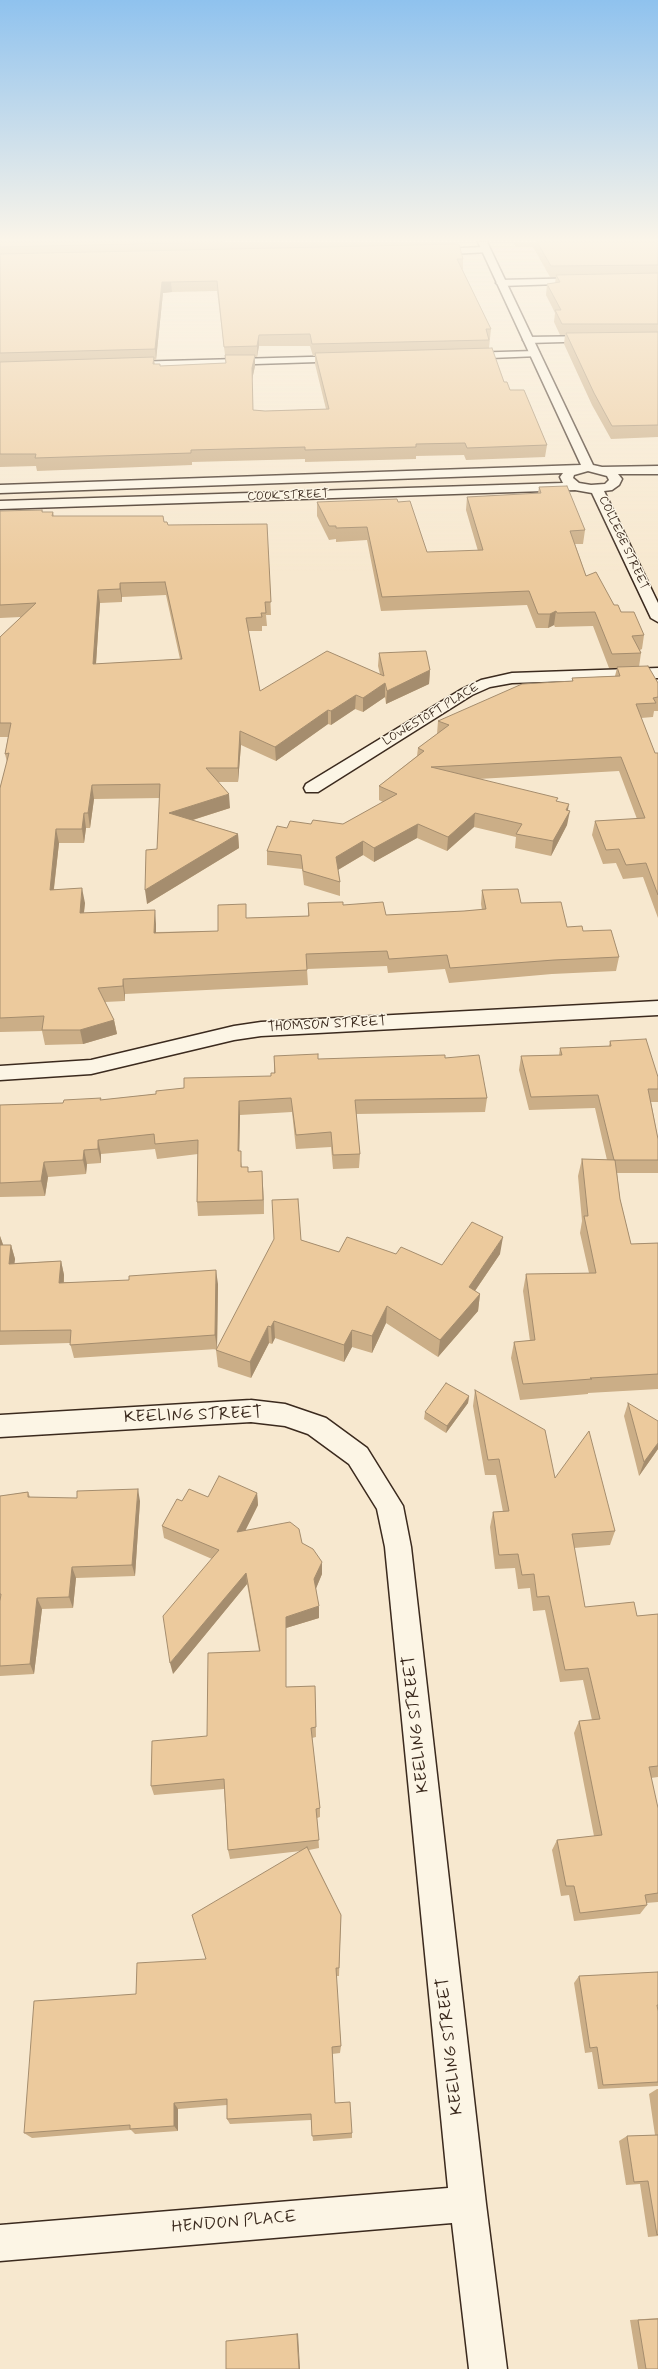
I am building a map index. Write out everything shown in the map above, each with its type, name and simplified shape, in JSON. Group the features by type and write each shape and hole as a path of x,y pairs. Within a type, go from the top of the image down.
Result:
{"street":[{"path":"451,356 534,354 588,468"},
{"path":"119,366 356,359"},
{"name":"COOK STREET","path":"0,489 588,468 606,470"},
{"path":"574,469 566,477 575,486"},
{"path":"606,470 658,470"},
{"path":"606,470 616,479 612,485"},
{"path":"597,489 612,485 658,480"},
{"name":"COOK STREET","path":"0,505 575,486 597,489"},
{"name":"COLLEGE STREET","path":"597,489 658,618"},
{"name":"LOWESTOFT PLACE","path":"312,788 466,692 486,684 512,678 658,673"},
{"name":"THOMSON STREET","path":"0,1073 91,1067 234,1033 261,1029 658,1008"},
{"name":"KEELING STREET","path":"0,1426 251,1411 285,1415 317,1426 358,1456 374,1478 390,1506 398,1547 468,2204 488,2369"},
{"name":"HENDON PLACE","path":"0,2243 468,2204"}],"building":[{"path":"315,353 494,353 504,382 507,382 510,390 524,390 547,445 467,448 465,443 416,444 416,447 305,450 305,447 191,450 191,453 35,458 36,454 0,454 0,362 154,357 153,364 160,364 160,366 226,363 225,355 255,355 252,368 253,410 329,409"},
{"path":"575,353 658,353 658,425 612,426 594,393"},
{"path":"567,486 585,530 570,531 586,576 596,572 614,605 618,605 621,612 634,612 644,635 632,636 641,653 612,654 595,612 557,613 556,611 550,614 538,614 529,591 382,597 367,527 336,528 336,526 329,526 317,502 397,499 398,502 410,501 427,552 483,550 467,497 541,493 539,487"},
{"path":"42,510 42,512 53,512 52,516 163,516 164,522 167,522 168,525 267,524 271,602 265,602 266,613 261,613 262,617 246,618 260,691 327,651 384,676 379,653 426,651 430,670 387,691 385,683 363,698 356,695 331,711 328,710 275,747 240,731 238,768 206,768 229,794 169,813 238,834 145,890 146,850 157,849 160,784 92,785 88,813 84,813 82,829 56,829 50,890 82,888 80,913 155,910 154,933 218,931 218,905 246,904 246,918 309,916 308,903 343,902 343,905 383,902 386,915 464,911 486,909 482,890 518,889 521,903 561,902 567,927 582,926 583,931 611,930 619,957 554,960 450,968 447,955 389,959 387,951 306,954 307,970 123,979 123,986 98,988 114,1020 80,1030 42,1030 44,1016 0,1018 0,788 9,753 5,754 11,723 0,723 0,637 36,603 0,605 0,511","holes":["165,582 182,659 93,664 98,590 120,589 120,583"]},
{"path":"648,666 658,683 658,697 653,698 656,703 636,704 655,753 658,753 658,895 646,863 626,865 619,849 606,850 595,821 645,818 621,757 431,767 558,798 556,801 569,804 566,810 570,811 553,841 516,834 522,824 475,813 448,837 418,824 374,848 363,841 336,857 340,882 303,871 301,855 267,851 277,826 287,828 290,821 311,824 313,820 343,824 397,794 379,786 424,751 418,748 449,725 438,721 522,684 573,681 572,678 620,676 617,667"},
{"path":"646,1039 658,1077 658,1089 648,1089 658,1139 658,1160 614,1160 598,1095 531,1097 521,1056 562,1055 560,1048 611,1046 610,1041"},
{"path":"318,1054 318,1059 445,1055 445,1058 479,1055 487,1098 355,1100 360,1154 333,1155 331,1132 296,1135 291,1098 239,1101 238,1151 241,1151 241,1167 248,1167 248,1172 262,1171 263,1200 197,1202 198,1140 155,1144 154,1134 98,1140 98,1149 84,1150 83,1160 44,1162 41,1181 0,1183 0,1105 63,1103 64,1100 101,1098 100,1100 156,1094 156,1091 184,1088 184,1078 271,1076 271,1073 275,1073 274,1056"},
{"path":"582,1159 615,1160 620,1199 631,1244 658,1243 658,1374 523,1384 514,1342 535,1340 526,1274 596,1273 584,1216 588,1216"},
{"path":"298,1199 301,1240 339,1252 347,1237 396,1254 401,1247 442,1265 472,1222 503,1237 469,1287 480,1294 440,1340 387,1306 372,1336 352,1330 344,1345 274,1321 271,1327 268,1326 250,1362 216,1350 274,1239 272,1200"},
{"path":"0,1245 11,1245 9,1264 61,1261 59,1283 129,1280 129,1276 216,1270 215,1335 70,1345 71,1330 0,1331"},
{"path":"446,1383 469,1396 447,1426 425,1412"},
{"path":"475,1390 545,1430 555,1478 589,1431 615,1531 572,1534 585,1607 634,1602 637,1616 658,1614 658,1766 649,1767 658,1808 658,1893 645,1895 647,1905 580,1913 574,1886 566,1886 557,1840 602,1835 579,1721 600,1719 588,1668 565,1670 549,1596 537,1597 534,1574 522,1575 518,1554 499,1555 493,1512 509,1511 499,1459 488,1460"},
{"path":"628,1403 658,1421 658,1443 644,1462"},
{"path":"219,1476 257,1493 237,1532 290,1522 299,1529 302,1543 313,1549 322,1562 314,1579 319,1606 286,1617 286,1687 315,1686 316,1727 311,1728 320,1808 316,1809 319,1840 228,1850 224,1779 151,1786 152,1741 207,1736 208,1653 260,1651 246,1573 170,1663 163,1616 219,1550 162,1526 177,1499 182,1501 189,1489 208,1497"},
{"path":"138,1489 132,1565 72,1567 69,1597 37,1598 30,1664 0,1666 0,1496 28,1492 28,1497 77,1498 77,1491"},
{"path":"307,1847 341,1915 339,1968 336,1968 341,2046 332,2047 335,2103 350,2102 352,2133 312,2136 311,2114 227,2119 227,2099 174,2103 174,2126 130,2129 130,2125 24,2133 34,2001 136,1994 137,1963 206,1959 192,1915"},
{"path":"658,1972 658,2082 603,2085 597,2047 590,2048 579,1976"},
{"path":"658,2135 657,2235 648,2181 634,2182 627,2136"},
{"path":"658,2319 658,2369 646,2369 638,2320"},
{"path":"297,2334 299,2369 226,2369 226,2341"}]}
